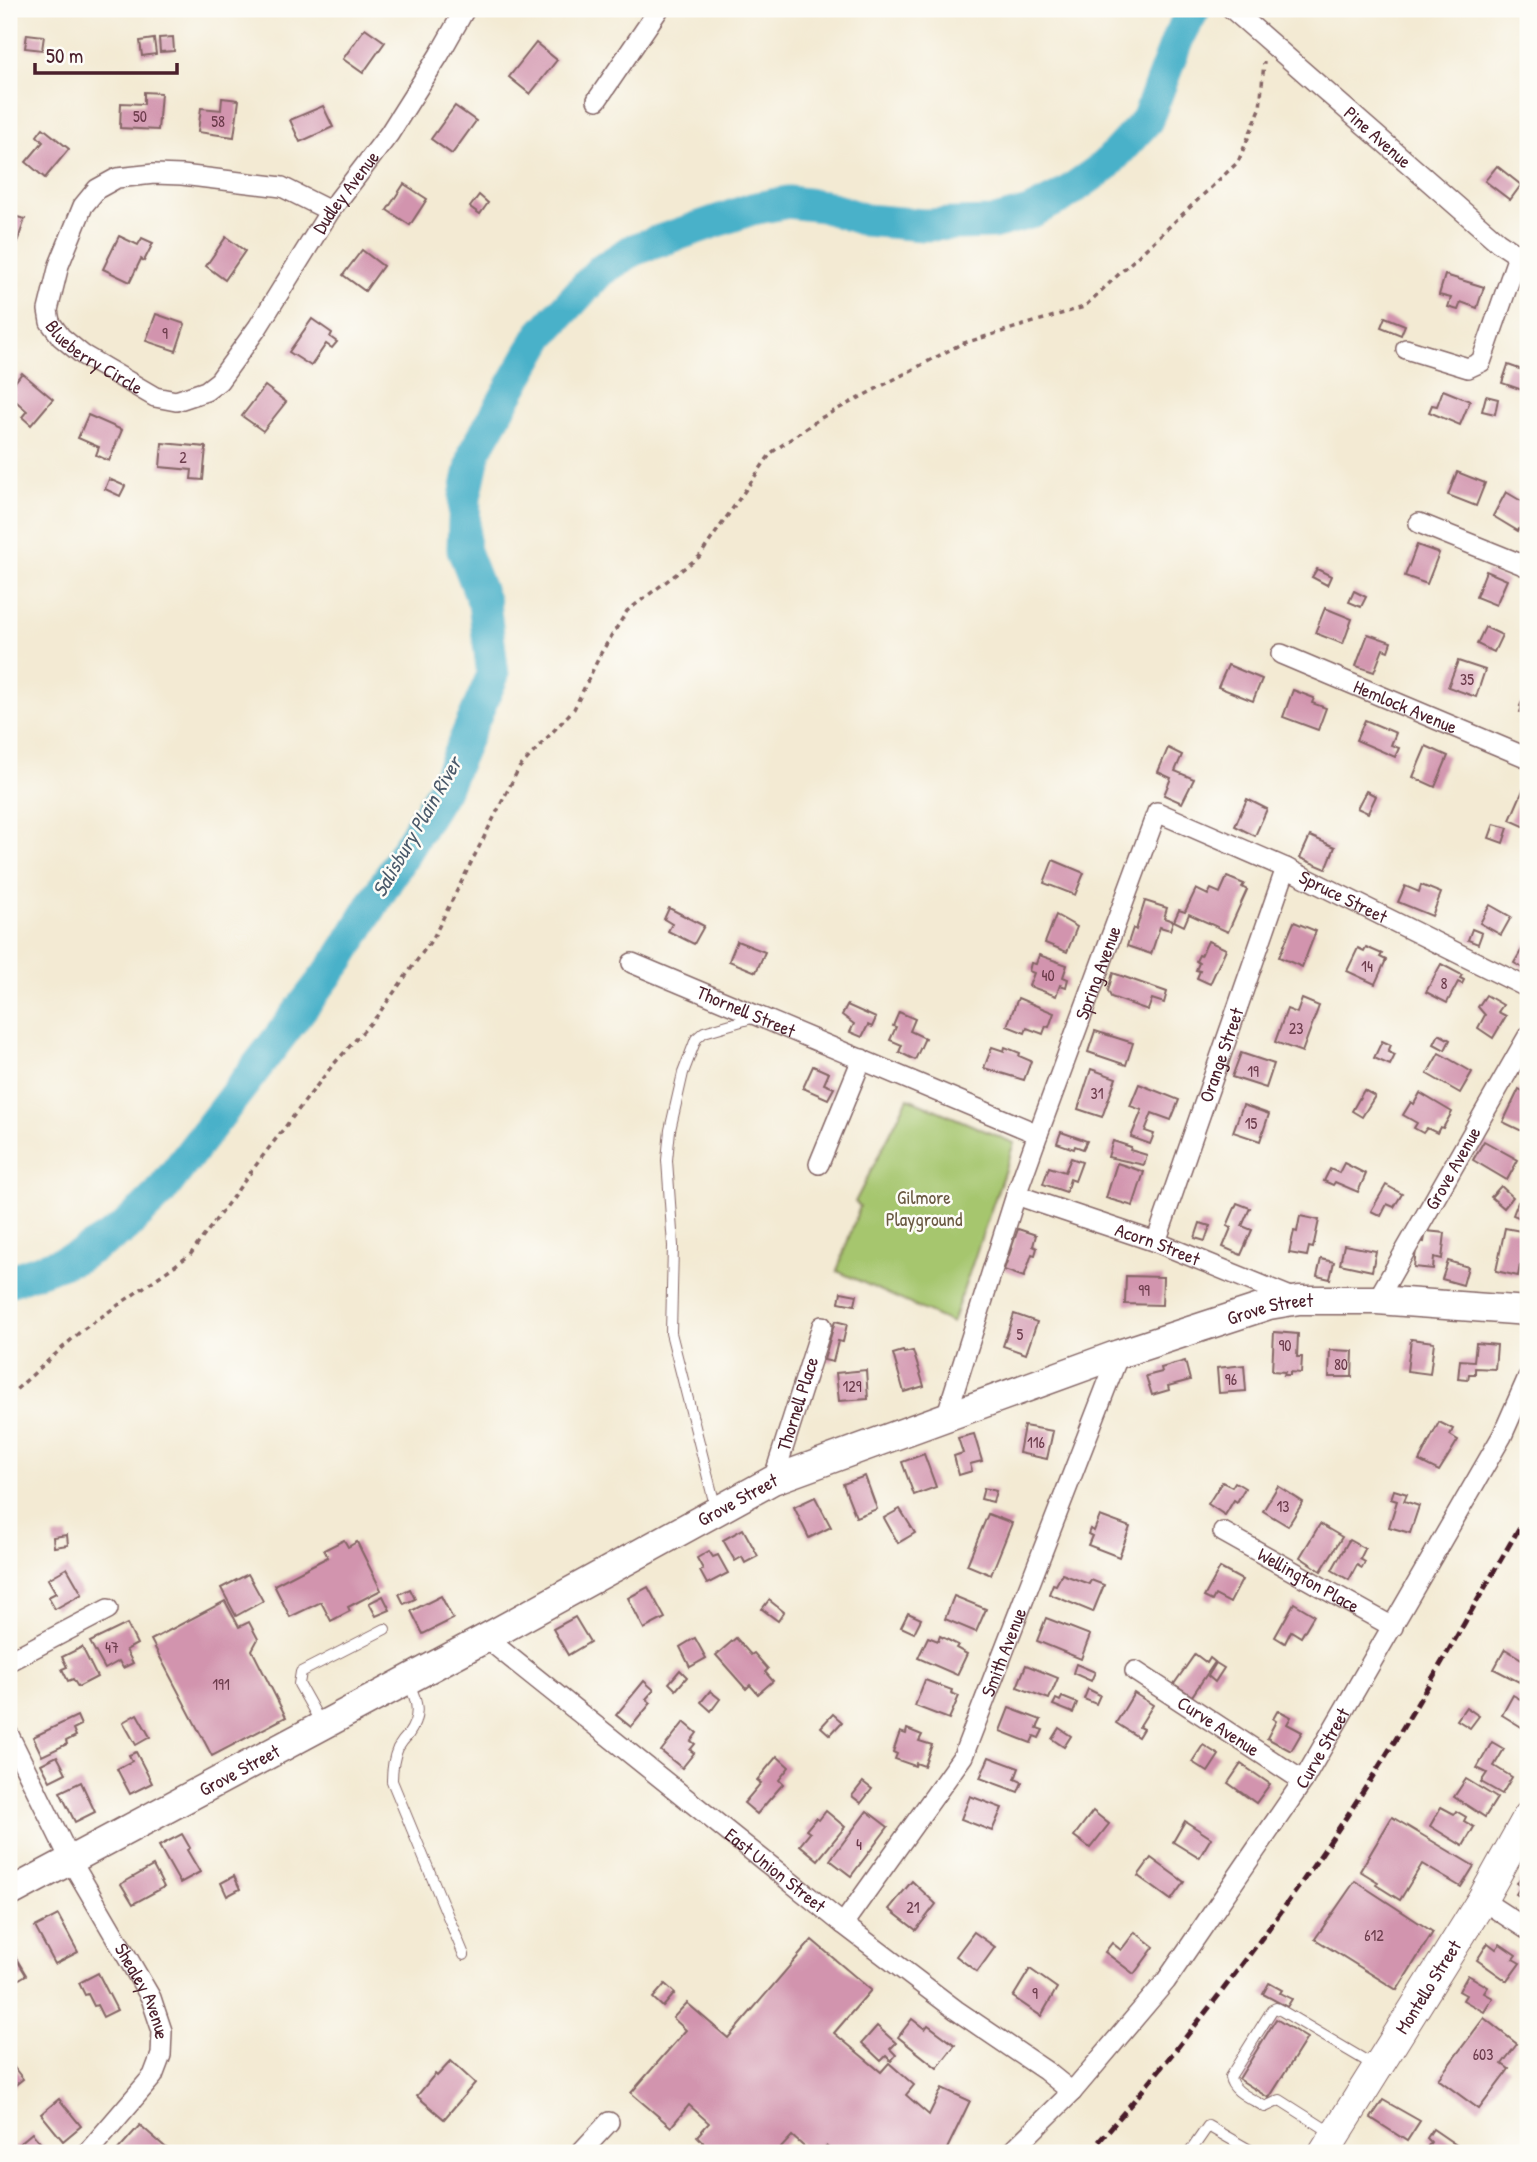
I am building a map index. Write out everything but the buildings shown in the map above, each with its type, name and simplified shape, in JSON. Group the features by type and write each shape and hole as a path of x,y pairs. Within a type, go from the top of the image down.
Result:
{"main road":[{"name":"Grove Street","path":"9,1893 486,1638 773,1480 1119,1354 1269,1306 1299,1300 1377,1300 1528,1311"},
{"name":"Montello Street","path":"1330,2144 1482,1900 1528,1817"}],"street":[{"name":"Dudley Avenue","path":"223,375 258,327 330,211 389,134 465,9"},
{"path":"597,100 659,9"},
{"name":"Pine Avenue","path":"1232,9 1498,242 1523,259"},
{"name":"Blueberry Circle","path":"223,375 197,396 176,401 155,397 90,360 55,330 50,322 50,296 59,265 89,196 107,183 129,176 182,175 282,187 330,211"},
{"path":"1406,349 1468,368 1480,362 1523,259"},
{"path":"1419,523 1528,567"},
{"name":"Hemlock Avenue","path":"1281,654 1528,758"},
{"name":"Spruce Street","path":"1157,812 1286,868 1528,988"},
{"name":"Spring Avenue","path":"946,1417 1016,1195 1157,812"},
{"name":"Orange Street","path":"1156,1242 1286,868"},
{"name":"Thornell Street","path":"632,963 862,1059"},
{"name":"Grove Avenue","path":"1377,1300 1528,1035"},
{"path":"819,1164 862,1059 1038,1134"},
{"name":"Acorn Street","path":"1016,1195 1156,1242 1299,1300"},
{"name":"Thornell Place","path":"773,1480 822,1326"},
{"name":"Smith Avenue","path":"844,1924 963,1756 1119,1354"},
{"name":"Curve Street","path":"1010,2153 1072,2092 1166,1981 1303,1781 1502,1436 1528,1377"},
{"name":"Wellington Place","path":"1223,1532 1393,1627"},
{"path":"9,1661 107,1609"},
{"name":"East Union Street","path":"486,1638 844,1924 956,2010 1046,2071 1072,2092"},
{"name":"Curve Avenue","path":"1135,1671 1303,1781"},
{"name":"Shealey Avenue","path":"9,1735 71,1861 151,1998 162,2031 161,2054 153,2076 87,2153"},
{"path":"1482,1900 1528,1930"},
{"path":"580,2153 609,2122"}],"lane":[{"path":"716,1511 670,1333 673,1246 667,1160 670,1130 683,1073 696,1039 704,1032 756,1017"},
{"path":"322,1725 299,1684 301,1672 384,1629"},
{"path":"407,1680 418,1701 417,1717 410,1732 399,1745 393,1763 392,1781 464,1955"},
{"path":"1330,2144 1280,2100 1265,2107 1234,2088 1230,2077 1272,2010 1276,2008 1378,2067"},
{"path":"1190,2152 1208,2126 1255,2153"}],"path":[{"path":"9,1396 81,1331 190,1255 332,1066 377,1016 433,938 519,768 574,709 601,653 627,611 699,557 771,453 819,419 961,344 1084,307 1238,162 1260,109 1267,39"}],"green space":[{"name":"Gilmore Playground","path":"908,1098 1014,1143 952,1323 837,1271 860,1206 855,1202"}],"waterway":[{"name":"Salisbury Plain River","path":"9,1281 77,1257 123,1229 159,1194 340,958 445,786 493,675 484,603 463,549 465,497 475,451 541,335 600,271 633,250 752,209 788,202 823,206 865,220 923,225 992,223 1029,213 1061,197 1105,166 1147,120 1178,38 1194,9"}],"railway":[{"path":"1089,2153 1201,2018 1305,1878 1390,1749 1528,1513"}]}
